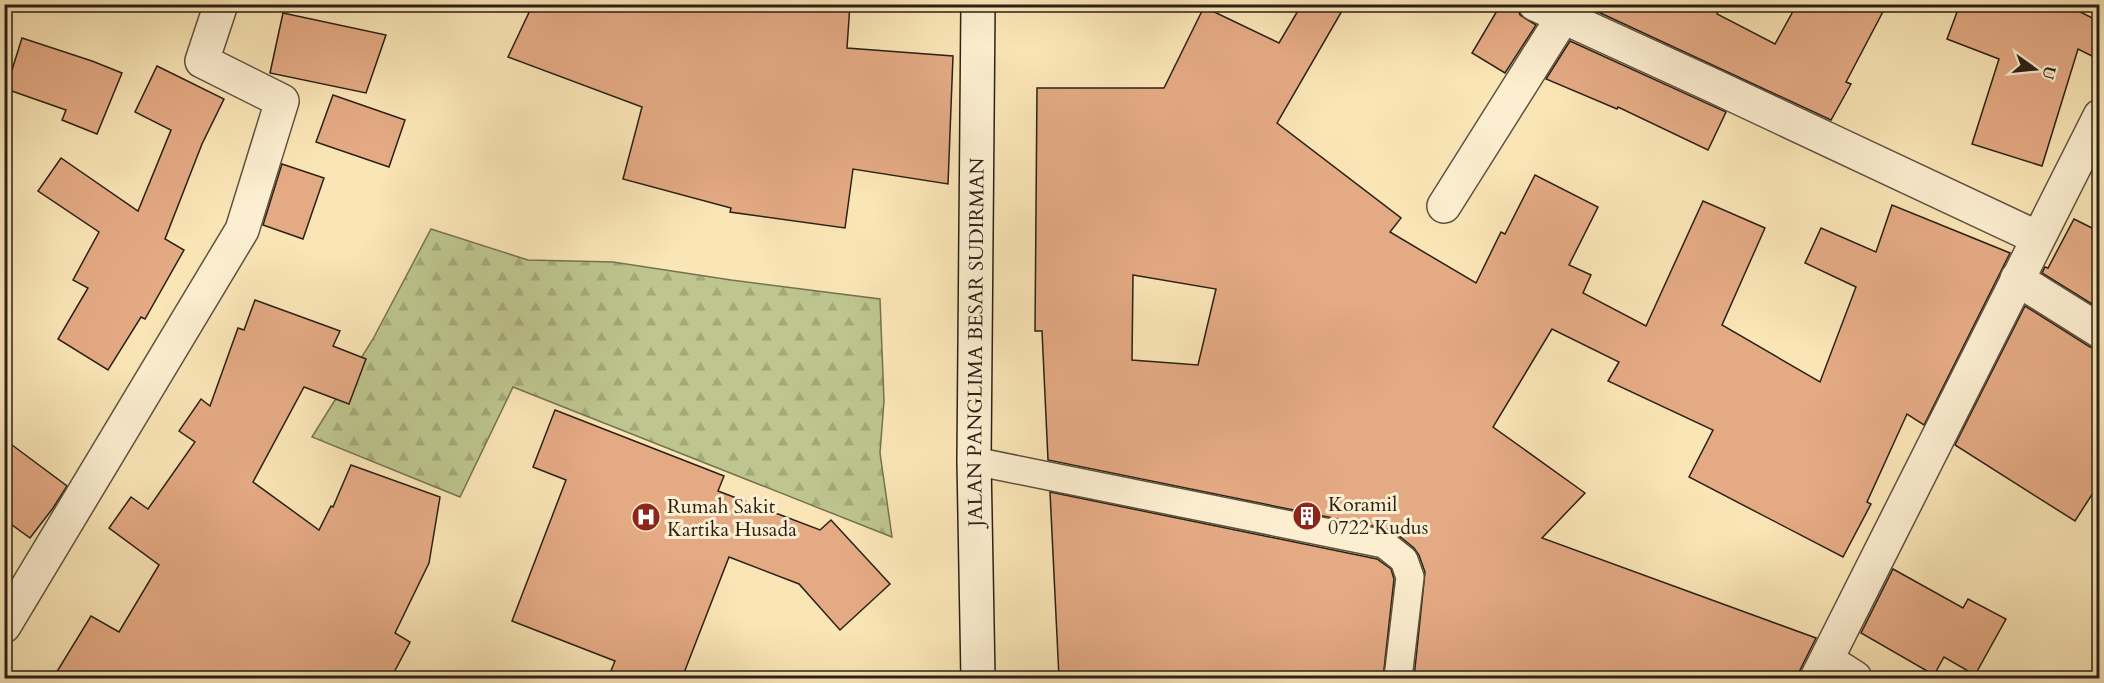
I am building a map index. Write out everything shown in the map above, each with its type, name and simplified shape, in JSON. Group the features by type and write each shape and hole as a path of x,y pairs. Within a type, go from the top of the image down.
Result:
{"street":[{"path":"4,626 242,230 282,101 202,61 220,4"},
{"name":"JALAN PANGLIMA BESAR SUDIRMAN","path":"978,4 974,461 978,678"},
{"path":"1444,206 1549,11 1725,90 2038,238"},
{"path":"1855,678 1822,669 2100,116"},
{"path":"2017,279 2100,331"}],"lane":[{"path":"974,461 1384,544 1404,560 1410,577 1398,678"}],"green space":[{"path":"431,229 528,260 613,262 880,299 884,401 880,453 892,537 513,387 460,497 312,437 373,339"}],"building":[{"path":"533,4 850,4 847,48 953,56 948,184 853,169 845,228 730,212 731,208 623,179 642,107 508,57"},
{"path":"1302,4 1346,4 1277,123 1401,218 1390,232 1476,283 1501,232 1505,234 1535,175 1598,207 1569,265 1591,275 1583,293 1646,326 1703,201 1765,228 1722,325 1820,382 1856,287 1805,263 1821,228 1876,252 1892,205 2010,253 1924,425 1907,414 1867,502 1871,504 1843,557 1689,477 1713,430 1608,381 1619,362 1552,329 1493,427 1585,493 1542,538 1816,638 1798,678 1414,678 1425,572 1414,548 1393,531 1048,460 1042,331 1035,331 1037,88 1164,88 1204,7 1279,43","holes":["1133,275 1216,289 1198,365 1132,360"]},
{"path":"1501,4 1516,4 1520,15 1536,25 1505,73 1472,53"},
{"path":"1581,4 1721,4 1717,14 1775,44 1797,4 1887,4 1846,82 1851,84 1831,120"},
{"path":"1960,4 2065,4 2100,22 2100,60 2078,49 2042,166 1972,144 1999,59 1947,39"},
{"path":"283,13 386,35 366,93 270,73"},
{"path":"22,38 122,73 97,134 62,120 66,110 6,89"},
{"path":"1570,41 1726,112 1708,150 1618,107 1617,109 1546,79"},
{"path":"157,66 224,99 202,144 165,239 184,250 145,319 141,317 108,370 58,339 88,288 73,280 99,232 38,191 61,158 138,211 171,130 135,112"},
{"path":"333,95 405,120 389,167 316,142"},
{"path":"282,164 324,178 303,239 263,225"},
{"path":"2074,219 2100,232 2100,309 2042,273 2045,267 2048,268"},
{"path":"255,300 340,331 333,346 366,359 349,404 304,387 253,482 319,530 331,506 333,507 351,465 440,497 429,563 395,633 410,642 391,678 53,678 91,616 119,632 159,565 109,528 131,497 148,509 195,442 179,431 201,399 210,406 238,328 244,330"},
{"path":"2025,306 2090,347 2100,350 2100,482 2075,521 1955,445"},
{"path":"555,410 724,476 718,491 820,530 831,520 890,584 840,630 799,584 729,557 682,678 608,678 615,661 512,621 566,480 533,467"},
{"path":"4,439 67,486 30,538 4,519"},
{"path":"1050,492 1377,559 1391,569 1394,579 1383,678 1059,678"},
{"path":"1893,569 1963,608 1968,599 2006,619 1975,675 1944,657 1934,675 1861,633"}],"place":[{"name":"Koramil 0722 Kudus","path":"1307,516"},
{"name":"Rumah Sakit Kartika Husada","path":"646,517"}]}
